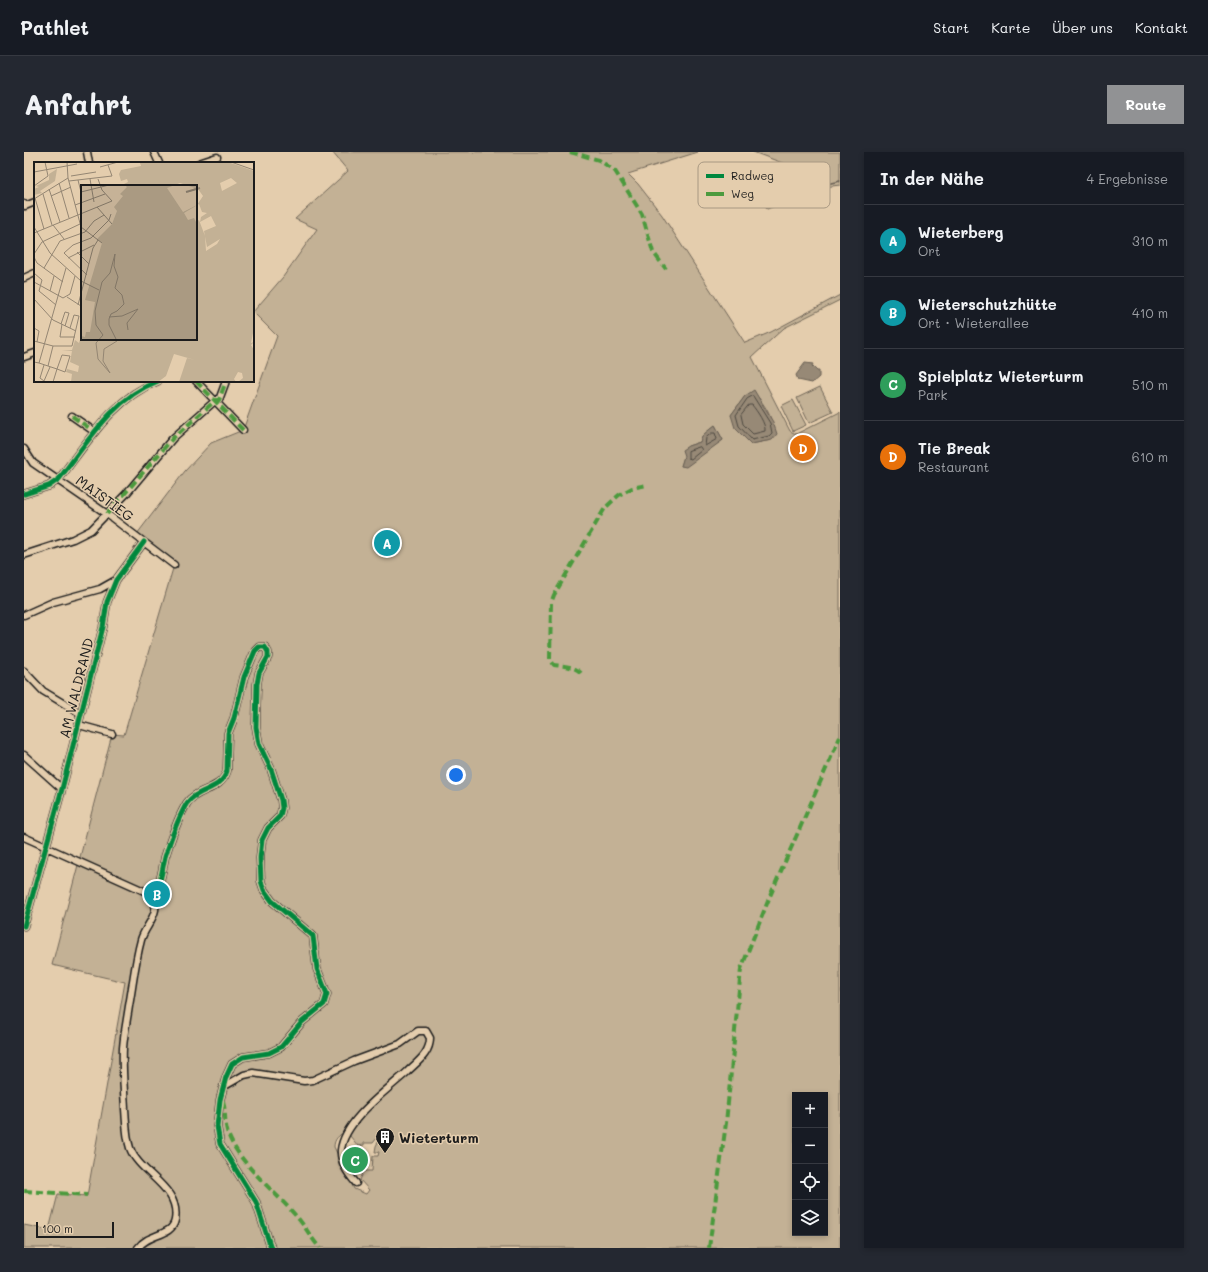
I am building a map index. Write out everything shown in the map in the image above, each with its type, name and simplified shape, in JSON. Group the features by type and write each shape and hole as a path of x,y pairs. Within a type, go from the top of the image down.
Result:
{"street":[{"path":"87,152 88,162"},
{"path":"154,152 159,162"},
{"path":"202,162 217,157"},
{"path":"24,204 25,206 34,202"},
{"path":"24,278 34,273"},
{"path":"24,357 34,353"},
{"path":"24,494 49,486 59,479 114,409 156,382"},
{"path":"197,382 216,400 243,430"},
{"path":"24,555 79,536 91,530 107,514 173,438 216,400 219,400 226,382"},
{"path":"72,416 95,432"},
{"name":"MAISTIEG","path":"24,449 33,463 59,479 174,565"},
{"name":"AM WALDRAND","path":"24,926 47,848 79,725 103,627 107,602 116,580 144,542"},
{"path":"24,615 53,602 100,589 116,580"},
{"path":"100,589 107,602"},
{"path":"138,1248 146,1239 170,1230 174,1224 175,1215 173,1203 166,1191 140,1164 131,1151 128,1137 124,1040 141,940 155,909 153,895 159,886 172,838 186,804 196,795 216,785 225,777 228,733 234,718 244,677 255,651 259,647 265,646 268,652 268,657 257,680 256,727 259,744 272,769 282,808 280,816 268,828 262,840 260,858 261,881 264,890 272,901 313,936 317,969 326,989 327,996 324,1004 302,1022 278,1049 264,1054 246,1056 236,1062 228,1072 223,1087 218,1114 219,1142 256,1202 271,1248"},
{"path":"24,671 43,691 81,714"},
{"path":"79,725 112,734"},
{"path":"24,756 62,789"},
{"path":"24,837 153,895"},
{"path":"223,1087 244,1075 253,1073 310,1080 354,1061 400,1044 418,1031 428,1032 430,1041 427,1052 376,1100 347,1132 342,1146 341,1155 345,1168 356,1183"}],"shaded area":[{"path":"332,152 698,152 628,174 638,184 662,215 745,343 771,332 840,295 840,300 784,328 752,357 790,431 796,434 840,412 840,1248 24,1248 24,1225 49,1230 58,1194 87,1196 125,982 52,965 112,734 124,735 174,565 137,534 185,471 211,443 243,430 277,336 254,313 254,311 283,277 317,229 295,219 348,171","holes":["745,396 759,398 770,418 772,427 771,440 751,444 731,415","715,425 723,440 681,466 688,446 700,442 703,435","346,1131 358,1146 364,1145 364,1143 373,1143 377,1138 379,1140 375,1152 379,1152 378,1156 373,1156 372,1171 364,1171 360,1180 369,1190 366,1194 354,1189 334,1147 334,1144 336,1139"]},
{"path":"753,152 840,152 840,185 830,186 830,162 780,162"},
{"path":"820,387 833,412 809,423 797,398"},
{"path":"793,400 806,425 793,431 781,406"},
{"path":"351,1156 359,1157 356,1169 351,1169"}],"water":[{"path":"805,363 813,364 812,366 819,371 819,377 812,383 798,380 796,375"},
{"path":"754,390 773,422 777,434 772,440 751,444 735,428 731,415 745,396"},
{"path":"715,425 723,440 686,467 681,466 684,456 682,450 688,446 700,442 703,435"}],"waterway":[{"path":"830,183 840,181"}],"marked path":[{"path":"570,152 599,160 615,171 642,214 653,252 666,269"},
{"path":"197,382 243,430"},
{"path":"107,514 173,438 216,400 219,400 226,382"},
{"path":"72,416 95,432"},
{"path":"581,673 572,668 554,665 550,659 551,603 554,595 605,508 619,495 632,488 647,485"},
{"path":"709,1248 726,1123 741,969 770,896 840,737"},
{"path":"223,1101 228,1134 241,1156 249,1167 296,1216 320,1248"},
{"path":"24,1191 87,1195"}],"cycle path":[{"path":"24,494 49,486 59,479 102,423 114,410 127,398 156,382"},
{"path":"24,926 62,789 103,627 107,602 116,580 144,542"},
{"path":"153,895 160,882 165,857 174,829 187,803 191,798 214,786 224,778 227,771 228,733 234,718 244,677 255,651 259,647 265,647 268,652 268,657 259,673 257,684 256,727 259,744 271,769 281,800 282,808 280,816 268,828 262,840 260,858 261,881 264,890 272,901 313,936 317,969 327,994 324,1004 302,1022 281,1047 269,1053 243,1057 232,1064 226,1077 220,1100 217,1126 220,1144 256,1202 271,1248"}],"place":[{"name":"Tie Break","path":"803,448"},
{"name":"Wieterberg","path":"387,543"},
{"name":"Wieterschutzhütte","path":"157,894"},
{"name":"Wieterturm","path":"385,1154"},
{"name":"Spielplatz Wieterturm","path":"355,1160"}]}
